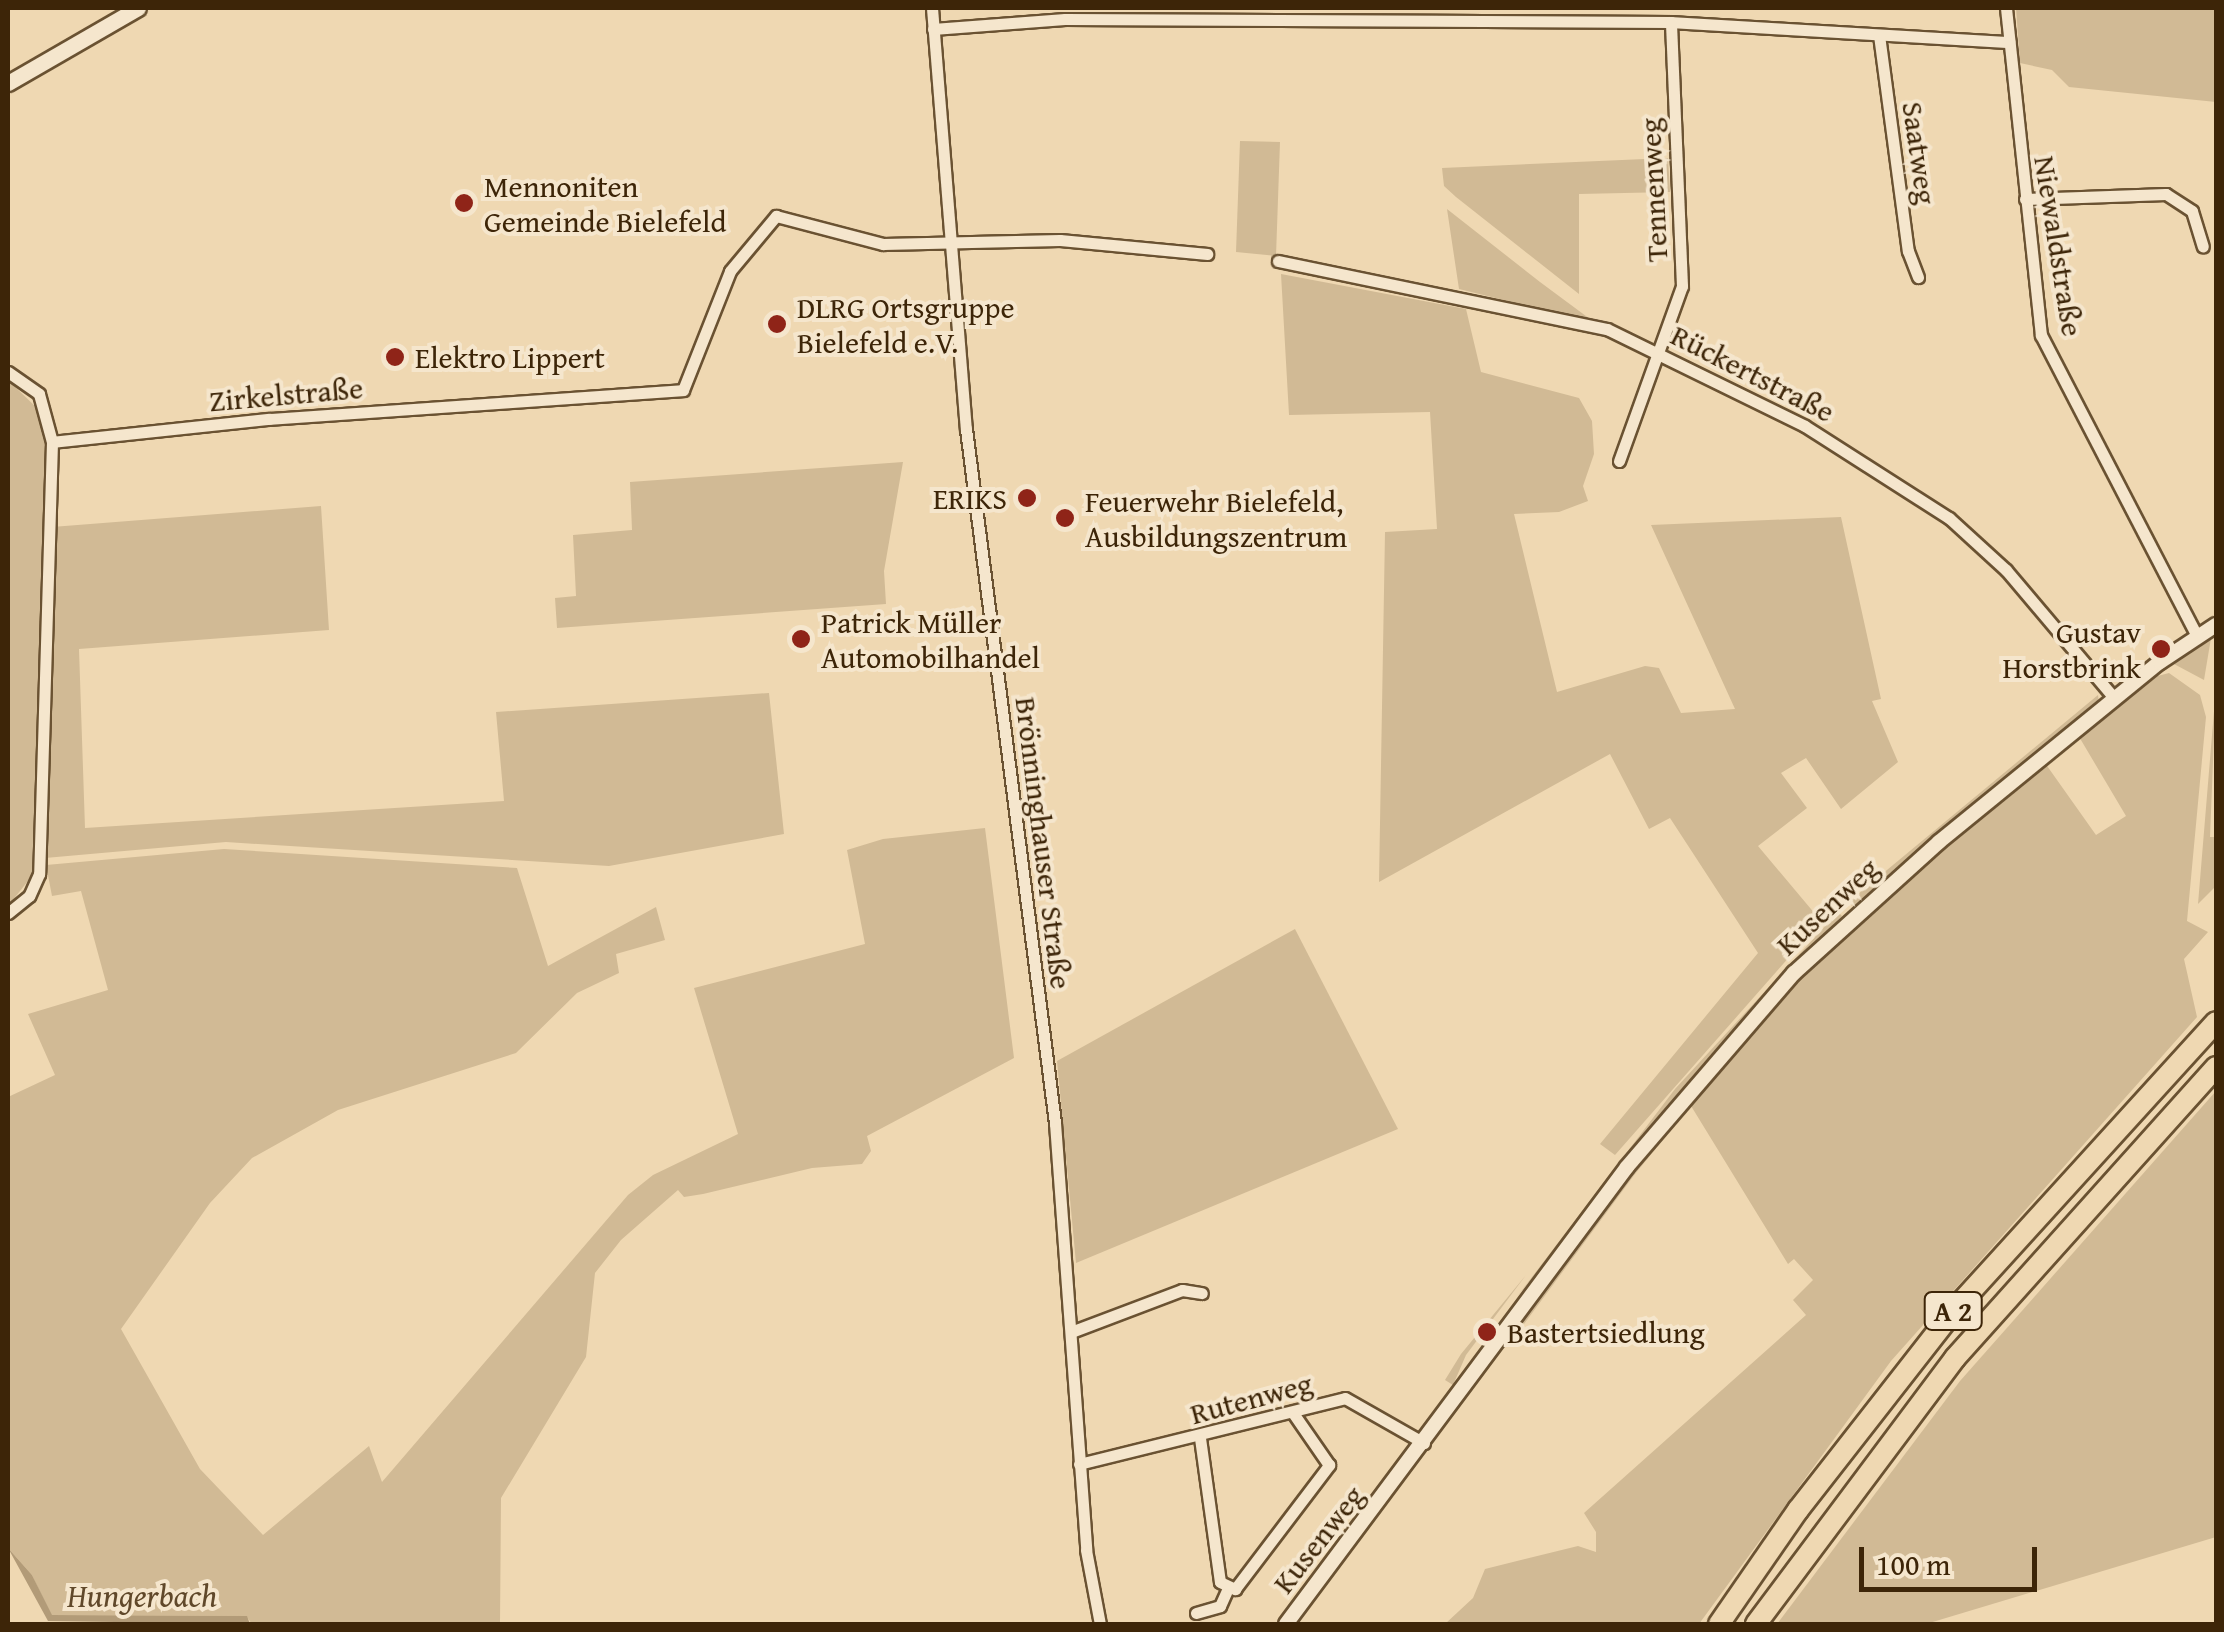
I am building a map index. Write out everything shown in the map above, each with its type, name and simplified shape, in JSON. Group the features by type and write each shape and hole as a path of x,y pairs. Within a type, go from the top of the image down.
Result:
{"highway":[{"name":"A 2","path":"1719,1624 1798,1510 1954,1310 2216,1022"},
{"name":"A 2","path":"1756,1624 1954,1358 2216,1067"}],"main road":[{"path":"8,83 138,8"}],"street":[{"name":"Brönninghauser Straße","path":"932,8 970,467 1055,1123 1079,1464 1100,1624"},
{"name":"Niewaldstraße","path":"2006,8 2041,335 2197,636"},
{"path":"932,29 1065,19 1672,22 2009,42"},
{"name":"Tennenweg","path":"1619,460 1682,286 1672,22"},
{"name":"Saatweg","path":"1879,35 1908,252 1918,277"},
{"path":"2025,199 2166,194 2192,211 2203,246"},
{"name":"Zirkelstraße","path":"52,442 285,418 672,393 691,383 706,322 730,271 776,216 863,241 950,245"},
{"path":"950,245 1077,241 1207,254"},
{"name":"Rückertstraße","path":"1278,261 1608,329 1805,426 1949,518 2006,570 2114,698"},
{"path":"8,372 40,394 52,442 40,874 29,896 8,913"},
{"name":"Kusenweg","path":"1286,1624 1626,1167 1830,935 2114,698 2216,625"},
{"path":"1072,1332 1182,1290 1202,1293"},
{"name":"Rutenweg","path":"1079,1464 1200,1438 1350,1397 1424,1442"},
{"path":"1228,1588 1241,1586 1328,1465 1293,1413"},
{"path":"1200,1438 1219,1577 1228,1588"},
{"path":"1196,1613 1220,1606 1228,1588"}],"shaded area":[{"path":"2016,8 2216,8 2216,102 2069,87 2052,70 2020,63"},
{"path":"1240,141 1280,142 1276,256 1236,252"},
{"path":"1668,158 1670,192 1579,194 1579,294 1444,186 1442,168"},
{"path":"1447,209 1540,282 1594,322 1459,289"},
{"path":"1281,274 1466,309 1481,372 1579,398 1592,421 1594,454 1583,486 1588,501 1559,512 1514,514 1557,692 1645,666 1659,668 1681,713 1735,709 1651,525 1841,517 1881,699 1872,701 1898,762 1841,809 1806,758 1781,773 1807,808 1758,846 1821,921 1615,1155 1600,1144 1758,953 1670,818 1649,829 1610,754 1379,882 1385,532 1437,529 1430,412 1289,415"},
{"path":"8,380 39,410 45,446 32,876 8,906"},
{"path":"903,462 884,571 886,604 557,628 555,598 576,596 573,535 632,530 630,482"},
{"path":"321,506 329,630 79,649 85,828 504,801 496,712 769,693 784,834 609,866 226,842 45,858 52,527"},
{"path":"2211,638 2204,680 2174,664"},
{"path":"2169,673 2200,695 2206,717 2187,921 2208,932 2184,959 2197,1017 1891,1361 1699,1624 1445,1624 1473,1598 1485,1569 1578,1546 1596,1552 1596,1532 1584,1513 1806,1315 1793,1300 1813,1280 1794,1259 1788,1264 1688,1101 1859,916 2045,763 2096,835 2126,816 2078,735 2146,679"},
{"path":"2216,687 2210,837 2216,837 2216,886 2198,904"},
{"path":"2098,695 2099,703 1855,906 1846,904"},
{"path":"985,828 1014,1058 867,1136 871,1151 862,1164 812,1168 684,1197 678,1190 621,1240 595,1273 586,1357 501,1498 500,1624 252,1624 246,1616 51,1615 32,1575 8,1548 8,1097 55,1075 28,1014 108,990 81,891 52,896 46,865 224,849 517,868 548,966 656,907 665,940 616,954 619,973 577,993 516,1053 338,1110 252,1158 210,1203 121,1329 200,1469 263,1535 369,1446 382,1482 628,1195 653,1175 738,1134 694,988 865,944 847,850 883,839"},
{"path":"1838,912 1842,916 1683,1089 1516,1298 1675,1089"},
{"path":"1295,929 1398,1129 1076,1263 1057,1061"},
{"path":"2216,1091 2216,1537 1926,1624 1777,1624 1960,1381"},
{"path":"1684,1114 1524,1324 1520,1320 1630,1172"},
{"path":"1526,1275 1466,1355 1453,1385 1445,1380 1461,1354"},
{"path":"8,1548 32,1575 52,1615 247,1616 250,1624 48,1621"}],"place":[{"name":"Mennoniten Gemeinde Bielefeld","path":"464,203"},
{"name":"DLRG Ortsgruppe Bielefeld e.V.","path":"777,324"},
{"name":"Elektro Lippert","path":"395,357"},
{"name":"ERIKS","path":"1027,498"},
{"name":"Feuerwehr Bielefeld, Ausbildungszentrum","path":"1065,518"},
{"name":"Patrick Müller Automobilhandel","path":"801,639"},
{"name":"Gustav Horstbrink","path":"2161,649"},
{"name":"Bastertsiedlung","path":"1487,1332"}],"water label":[{"name":"Hungerbach","path":"142,1596"}]}
